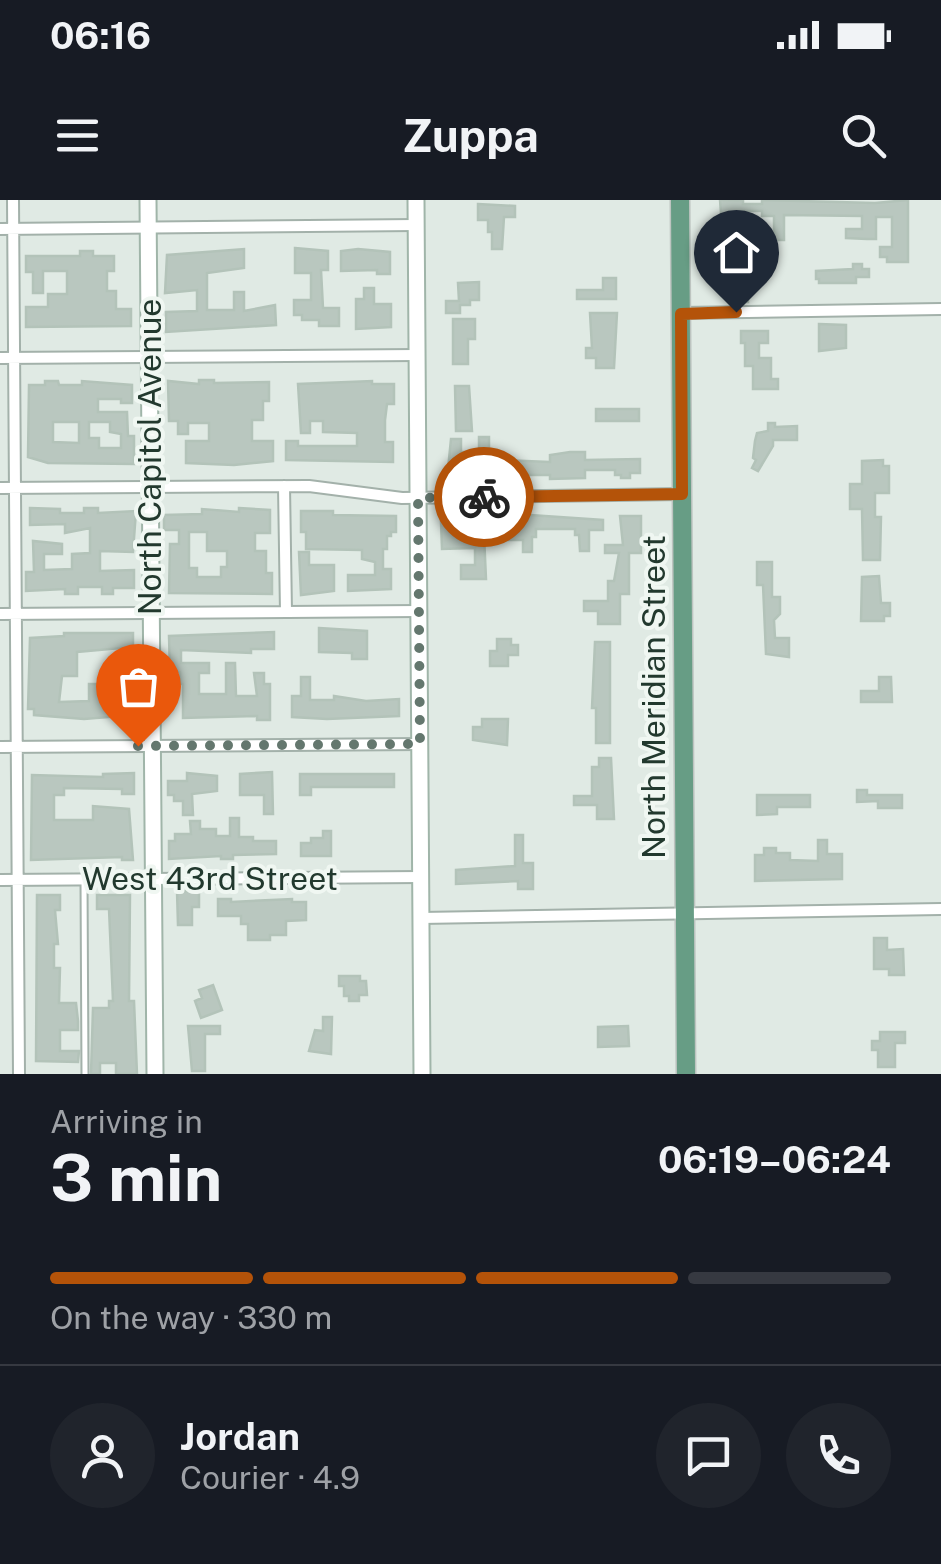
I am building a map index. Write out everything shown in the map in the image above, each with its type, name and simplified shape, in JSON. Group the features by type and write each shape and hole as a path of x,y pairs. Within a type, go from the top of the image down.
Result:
{"main road":[{"name":"North Meridian Street","path":"680,200 686,1074"}],"street":[{"path":"12,200 19,1074"},
{"name":"North Capitol Avenue","path":"148,200 155,1074"},
{"path":"416,200 422,1074"},
{"path":"0,229 416,225"},
{"path":"681,314 941,309"},
{"path":"0,358 417,355"},
{"path":"0,488 284,486 418,498 682,494"},
{"path":"284,486 286,612"},
{"path":"0,614 419,610"},
{"path":"0,747 420,744"},
{"name":"West 43rd Street","path":"0,880 421,878"},
{"path":"421,918 941,909"}],"lane":[{"path":"84,880 85,1074"}],"building":[{"path":"720,200 762,204 762,200 908,200 908,262 887,262 887,257 880,257 880,247 892,247 892,217 876,217 876,239 867,239 846,238 846,229 862,229 862,216 784,215 784,240 774,240 774,216 762,216 762,211 740,211 742,251 765,251 765,264 748,264 748,302 733,302 733,265 725,265"},
{"path":"478,204 515,206 515,217 504,217 502,249 492,249 492,232 488,232 488,220 478,220"},
{"path":"295,248 328,251 328,270 321,270 323,308 339,308 339,326 319,326 319,320 302,320 302,315 294,315 294,300 311,300 311,273 295,273"},
{"path":"244,249 244,268 207,273 207,310 234,310 234,292 244,292 244,311 275,305 276,325 166,332 166,312 197,311 197,290 165,293 167,255"},
{"path":"80,251 93,251 93,256 114,256 114,271 107,271 107,291 116,291 116,309 131,309 131,326 26,327 26,307 48,307 48,294 67,294 67,271 43,271 43,293 33,293 33,272 26,272 26,256 80,256"},
{"path":"341,251 390,252 390,274 377,274 377,270 341,271"},
{"path":"853,264 869,269 869,277 856,277 856,283 819,283 816,279 816,271 853,269"},
{"path":"603,278 616,278 616,299 577,299 577,290 603,290"},
{"path":"479,282 479,300 460,305 460,313 446,313 446,301 459,301 458,283"},
{"path":"364,288 374,288 374,304 391,304 391,327 356,329 356,299 364,299"},
{"path":"590,313 617,313 614,368 596,368 596,358 586,358 586,348 592,348"},
{"path":"453,319 475,319 475,339 468,339 468,364 453,364"},
{"path":"819,324 846,325 846,348 819,351"},
{"path":"741,331 768,331 768,343 759,343 759,358 771,358 771,379 778,379 778,389 753,389 753,366 745,366"},
{"path":"199,380 269,382 263,420 252,420 252,441 273,441 273,461 234,465 186,463 186,441 209,441 209,423 188,423 188,434 178,434 178,421 169,421 168,381 199,384"},
{"path":"45,381 58,381 59,385 82,385 82,381 132,385 132,403 98,399 98,412 127,412 128,436 134,436 134,464 48,463 28,457 29,385 45,385","holes":["53,422 79,422 79,443 53,442","89,422 110,422 110,432 121,434 121,448 99,448 99,438 89,438"]},
{"path":"298,384 394,384 394,404 387,404 385,420 385,442 393,442 393,462 286,460 286,441 298,441 298,446 357,446 357,433 323,432 323,421 310,421 310,433 301,433"},
{"path":"455,386 469,386 472,431 456,431"},
{"path":"596,409 639,409 639,421 596,421"},
{"path":"768,423 775,423 775,427 797,426 797,440 773,440 758,471 752,468 756,460 755,441 757,433 768,431"},
{"path":"479,437 489,437 489,480 477,480 477,469 448,469 451,439 461,439 465,457 479,457"},
{"path":"585,452 585,460 640,459 640,473 621,478 615,470 585,470 585,478 515,475 515,480 504,480 504,460 550,462 550,455"},
{"path":"883,460 883,466 889,466 889,493 875,493 875,517 881,517 880,560 863,560 862,509 850,509 850,484 862,484 862,461"},
{"path":"30,508 60,509 60,513 84,513 84,508 98,508 98,513 136,511 133,552 100,551 100,571 134,570 134,588 113,588 113,594 102,594 102,587 78,587 78,594 65,594 65,589 26,591 26,572 34,572 33,541 62,544 62,554 44,554 44,570 72,569 72,554 90,553 90,528 65,533 65,524 30,525"},
{"path":"239,508 270,510 270,533 255,533 255,551 266,551 266,573 272,573 272,594 169,593 170,544 179,544 179,530 164,530 164,515 202,514 202,509 239,512","holes":["189,532 207,532 207,551 227,551 227,567 221,567 221,577 197,577 197,568 189,568"]},
{"path":"301,511 396,516 396,532 387,536 387,549 383,549 383,569 391,569 391,589 348,591 348,575 375,575 375,562 362,559 362,550 306,549"},
{"path":"502,513 603,520 603,530 589,530 589,551 580,551 575,529 536,529 532,552 523,552 523,540 502,540 502,534 484,534 486,579 461,579 461,565 475,565 475,548 442,549 441,522 455,522 455,517 502,517"},
{"path":"620,516 641,516 641,553 629,553 629,594 620,594 620,624 598,624 598,611 584,611 584,601 608,601 608,581 614,581 619,553 605,553 605,545 623,545"},
{"path":"299,552 309,552 309,565 334,565 334,591 301,595"},
{"path":"757,562 772,562 772,597 780,597 780,614 774,620 775,638 789,638 789,657 766,654 763,585 757,585"},
{"path":"879,576 881,603 890,603 890,616 884,616 884,621 861,621 862,577"},
{"path":"319,628 367,631 367,659 352,659 352,653 319,652"},
{"path":"274,632 274,649 251,649 251,653 181,650 181,663 209,663 209,673 199,673 199,694 226,694 226,663 235,663 236,696 257,696 254,673 264,673 264,684 270,684 270,720 257,720 257,716 183,718 183,684 180,672 170,672 169,636"},
{"path":"64,633 133,633 129,673 121,673 121,648 77,652 77,676 62,676 59,702 89,701 89,684 99,684 99,696 109,699 122,699 122,687 130,687 130,699 135,699 135,719 34,715 34,709 28,709 30,638"},
{"path":"497,639 511,639 511,645 518,645 518,655 508,655 508,666 490,666 490,651 497,651"},
{"path":"595,642 610,642 610,743 596,743 596,708 592,708"},
{"path":"301,677 310,677 310,700 334,700 334,696 366,701 399,699 399,716 292,717 292,696 301,696"},
{"path":"879,677 891,677 892,702 861,702 861,691 879,691"},
{"path":"482,719 508,719 507,745 473,740 473,727 482,727"},
{"path":"599,758 611,758 614,819 597,819 597,805 574,805 574,796 592,796 592,767 599,767"},
{"path":"272,772 273,814 264,814 264,795 240,795 240,774"},
{"path":"134,773 134,794 122,794 122,789 64,788 64,795 54,795 54,820 93,820 93,806 129,809 133,860 31,860 32,775 103,777"},
{"path":"187,773 217,776 217,791 192,794 193,815 183,815 183,801 174,801 174,795 168,795 168,781 187,781"},
{"path":"300,774 394,774 394,787 311,787 311,795 300,795"},
{"path":"857,790 867,790 867,795 902,795 902,808 878,808 878,801 857,802"},
{"path":"757,795 810,795 810,807 777,807 777,814 757,815"},
{"path":"230,818 239,818 239,837 276,841 276,854 169,859 169,841 175,841 175,834 191,834 190,821 200,821 200,829 216,829 216,836 230,836"},
{"path":"323,831 331,831 331,856 301,856 301,843 323,838"},
{"path":"515,835 523,835 523,863 533,863 533,889 518,889 518,881 456,884 456,870 515,866"},
{"path":"818,840 827,840 827,854 842,854 842,879 755,881 755,855 764,855 764,848 790,853 790,860 818,861"},
{"path":"177,891 199,891 199,907 192,907 192,925 178,925"},
{"path":"37,895 60,895 60,910 55,910 58,944 54,944 54,968 60,968 59,1003 76,1003 78,1030 60,1030 60,1051 79,1051 78,1062 36,1061"},
{"path":"97,895 130,895 129,1001 134,1001 137,1074 116,1074 116,1063 100,1063 100,1074 91,1074 93,1008 109,1008 109,1001 113,1001 109,909 97,909"},
{"path":"218,899 306,902 306,920 286,921 286,935 248,940 248,924 241,924 241,916 218,916"},
{"path":"874,938 887,938 887,950 903,949 904,975 874,969"},
{"path":"339,976 360,976 360,981 366,981 367,995 359,995 359,1001 349,1001 349,996 344,996 344,986 339,986"},
{"path":"213,985 222,1010 201,1018 195,1001 202,998 199,990"},
{"path":"323,1017 332,1017 331,1054 309,1051 315,1030 323,1031"},
{"path":"188,1026 220,1026 220,1034 205,1034 205,1071 192,1071"},
{"path":"628,1026 629,1046 598,1047 598,1027"},
{"path":"880,1032 905,1032 905,1043 895,1043 895,1067 878,1067 878,1050 872,1050 872,1041 880,1041"}],"way so far":[{"path":"138,746 420,744 418,498 484,497"}],"route":[{"path":"484,497 682,494 681,314 736,312"}]}
